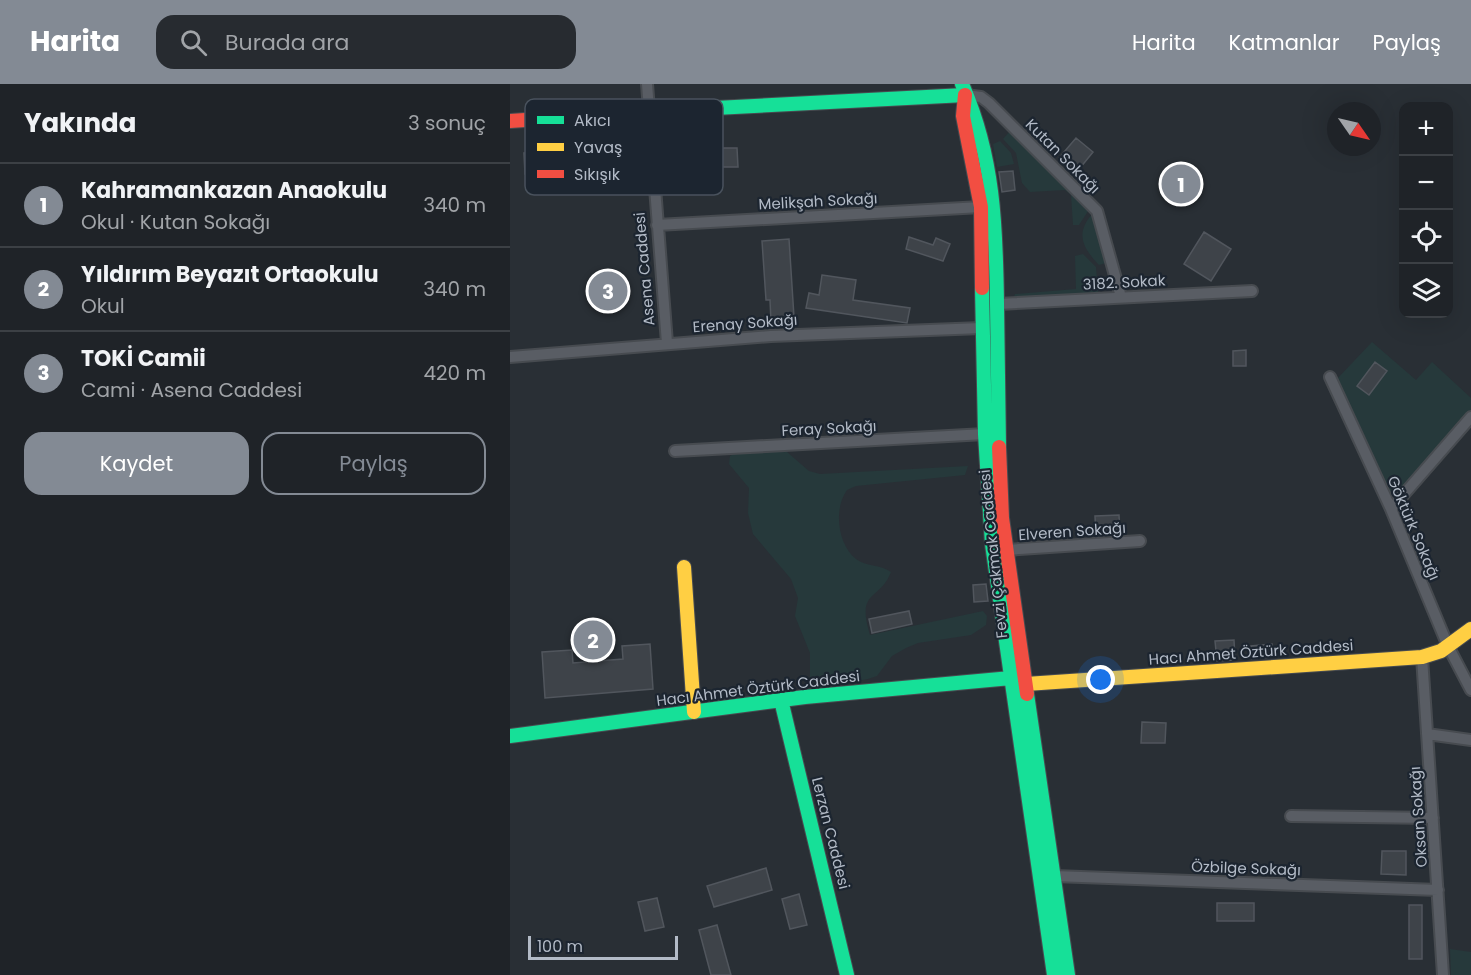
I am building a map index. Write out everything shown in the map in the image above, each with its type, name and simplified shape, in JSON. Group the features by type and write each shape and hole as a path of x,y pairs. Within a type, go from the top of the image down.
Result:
{"street":[{"name":"Asena Caddesi","path":"647,84 648,99"},
{"path":"723,106 964,89"},
{"name":"Fevzi Çakmak Caddesi","path":"964,89 963,116 981,207 984,434 992,544 1054,975"},
{"name":"Fevzi Çakmak Caddesi","path":"964,89 978,120 992,185 998,304 999,467 1006,550 1068,975"},
{"name":"Kutan Sokağı","path":"964,89 988,103 1097,211 1121,297"},
{"path":"510,121 525,120"},
{"name":"Asena Caddesi","path":"655,195 667,343"},
{"name":"Melikşah Sokağı","path":"657,225 981,207"},
{"name":"3182. Sokak","path":"998,304 1252,291"},
{"name":"Erenay Sokağı","path":"510,357 667,343 845,332 982,328"},
{"name":"Göktürk Sokağı","path":"1330,377 1391,509 1448,646 1471,690"},
{"path":"1391,509 1471,417"},
{"name":"Feray Sokağı","path":"675,451 984,434"},
{"name":"Elveren Sokağı","path":"1006,550 1140,541"},
{"path":"684,567 694,712"},
{"name":"Hacı Ahmet Öztürk Caddesi","path":"1026,684 1422,657 1441,651 1471,629"},
{"name":"Oksan Sokağı","path":"1422,657 1443,975"},
{"name":"Hacı Ahmet Öztürk Caddesi","path":"510,736 781,700 1011,678"},
{"name":"Lerzan Caddesi","path":"781,700 847,975"},
{"path":"1427,734 1471,740"},
{"path":"1291,816 1433,818"},
{"name":"Özbilge Sokağı","path":"1054,876 1438,890"}],"shaded area":[{"path":"1010,131 1090,208 1079,225 1073,225 1071,195 1065,190 1030,192 1022,183 1016,153 1003,139"},
{"path":"1000,141 1011,153 1014,164 997,167 993,144"},
{"path":"1093,213 1106,263 1099,265 1088,252 1083,240 1084,227"},
{"path":"1083,254 1096,267 1098,292 1013,299 1015,294 1076,289 1075,256"},
{"path":"1372,342 1416,380 1432,362 1471,398 1471,410 1398,496 1386,493 1336,380"},
{"path":"737,452 787,452 809,471 820,474 968,466 965,475 856,486 847,490 840,507 840,526 845,545 856,559 891,572 881,588 867,603 866,620 870,635 983,611 987,616 986,625 971,635 918,643 906,648 892,656 877,676 824,687 814,683 810,677 810,653 795,616 798,598 791,579 753,534 748,513 749,488 729,464 730,456"},
{"path":"1450,949 1471,952 1471,975 1451,975"}],"building":[{"path":"1076,138 1093,152 1076,173 1059,158"},
{"path":"723,148 737,148 738,167 723,167"},
{"path":"1013,171 1015,190 1002,192 999,172"},
{"path":"1204,232 1231,249 1211,281 1184,264"},
{"path":"909,237 933,245 936,238 950,244 943,261 906,249"},
{"path":"789,239 794,317 789,317 789,321 771,322 770,300 766,300 762,241"},
{"path":"601,272 623,280 620,290 625,292 622,301 617,300 614,308 591,300"},
{"path":"822,275 856,280 853,300 910,308 907,323 806,308 809,293 819,295"},
{"path":"1246,350 1246,366 1233,366 1233,351"},
{"path":"1375,362 1387,371 1369,395 1357,386"},
{"path":"1119,515 1120,535 1096,536 1095,516"},
{"path":"986,584 988,601 974,602 973,585"},
{"path":"909,611 912,624 872,633 869,619"},
{"path":"1234,640 1235,660 1217,661 1215,641"},
{"path":"650,644 653,689 545,698 542,652 572,650 573,663 623,659 622,646"},
{"path":"1272,644 1273,657 1252,659 1251,646"},
{"path":"1142,722 1166,723 1165,743 1141,743"},
{"path":"1382,851 1406,851 1406,875 1381,874"},
{"path":"766,868 772,890 714,907 707,886"},
{"path":"799,894 807,925 790,929 782,899"},
{"path":"657,898 664,927 645,931 638,902"},
{"path":"1217,903 1254,903 1254,921 1217,921"},
{"path":"1409,905 1422,905 1422,959 1409,959"},
{"path":"717,925 731,975 711,975 699,930"}],"traffic: fast":[{"path":"962,84 981,138 994,219 999,447"},
{"path":"723,108 965,95"},
{"path":"982,288 985,434 992,544 1054,975"},
{"path":"510,736 805,697 1011,678"},
{"path":"1027,694 1068,975"},
{"path":"781,700 847,975"}],"traffic: slow":[{"path":"684,567 694,712"},
{"path":"1026,684 1422,657 1441,651 1471,629"}],"traffic: jam":[{"path":"965,95 963,116 981,207 982,288"},
{"path":"510,121 525,120"},
{"path":"999,447 1002,518 1027,694"}],"place":[{"name":"Kahramankazan Anaokulu","path":"1181,184"},
{"name":"TOKİ Camii","path":"608,291"},
{"name":"Yıldırım Beyazıt Ortaokulu","path":"593,640"}]}
